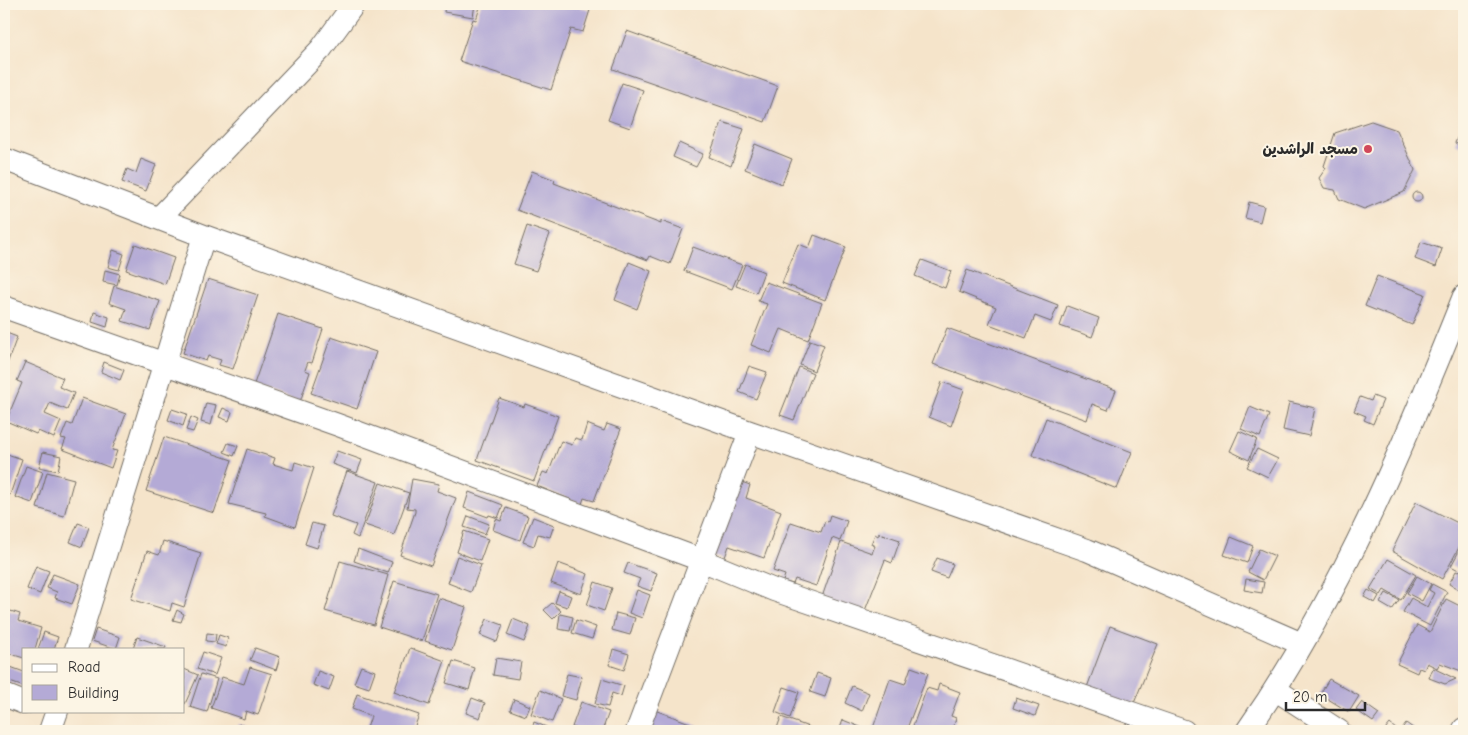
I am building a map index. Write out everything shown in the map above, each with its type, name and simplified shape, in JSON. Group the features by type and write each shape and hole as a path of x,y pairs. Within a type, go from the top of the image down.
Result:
{"street":[{"path":"159,218 321,48 354,4"},
{"path":"4,159 204,236 750,432 1087,550 1302,644"},
{"path":"76,648 204,236"},
{"path":"1247,731 1276,690 1350,557 1427,389 1464,296"},
{"path":"4,307 338,425 701,560 783,593 1184,731"},
{"path":"636,731 750,432"},
{"path":"1276,690 1339,731"},
{"path":"4,695 22,702"}],"building":[{"path":"445,4 475,4 473,17 444,12"},
{"path":"481,4 569,4 590,10 583,32 571,29 551,90 459,61 473,19 476,20"},
{"path":"627,31 778,86 765,122 613,69"},
{"path":"622,83 643,90 630,128 608,120"},
{"name":"مسجد الراشدين","path":"1371,121 1397,130 1415,170 1404,192 1364,209 1339,199 1335,190 1324,188 1319,178 1326,168 1324,166 1335,133"},
{"path":"722,122 744,129 731,166 709,157"},
{"path":"1464,122 1464,147 1455,143"},
{"path":"679,143 703,154 696,167 673,157"},
{"path":"755,144 792,159 782,184 745,169"},
{"path":"141,159 156,165 146,191 122,182 127,169 136,173"},
{"path":"532,171 555,180 554,183 661,224 661,221 683,229 670,264 650,256 648,260 517,210"},
{"path":"1415,192 1419,192 1422,197 1421,201 1415,202 1412,199 1412,195"},
{"path":"1249,202 1264,206 1260,222 1245,218"},
{"path":"527,226 550,234 536,271 514,264"},
{"path":"814,235 846,247 825,300 782,283 798,244 809,248"},
{"path":"1421,242 1442,249 1436,267 1415,259"},
{"path":"135,244 174,258 165,284 126,270"},
{"path":"693,247 742,265 732,289 684,271"},
{"path":"113,250 124,254 119,270 108,267"},
{"path":"922,260 951,271 945,288 915,276"},
{"path":"629,262 651,271 637,309 615,300"},
{"path":"745,264 764,272 756,293 736,286"},
{"path":"105,270 120,274 117,285 103,282"},
{"path":"967,270 1058,305 1051,322 1035,316 1026,338 989,324 996,307 959,292"},
{"path":"1377,276 1425,294 1412,325 1365,306"},
{"path":"208,279 258,295 233,369 219,365 221,360 208,356 206,361 183,353"},
{"path":"766,282 822,303 808,340 781,329 771,353 751,345 767,304 758,301"},
{"path":"114,286 160,301 150,330 122,321 126,309 109,303"},
{"path":"1067,306 1099,318 1092,337 1060,326"},
{"path":"94,312 109,317 107,327 92,322"},
{"path":"278,314 323,329 312,363 308,362 305,370 310,372 300,402 253,387"},
{"path":"947,328 1116,390 1108,410 1092,404 1087,420 933,364"},
{"path":"4,332 17,337 4,372"},
{"path":"331,337 376,352 357,409 311,393"},
{"path":"810,340 824,345 814,371 800,365"},
{"path":"25,362 63,378 59,387 74,393 67,410 50,403 45,414 61,421 54,438 38,431 36,434 6,421 22,383 17,381"},
{"path":"104,362 124,370 120,380 101,372"},
{"path":"749,366 767,372 756,399 739,392"},
{"path":"799,367 813,373 794,420 780,415"},
{"path":"942,382 964,390 951,426 929,417"},
{"path":"1373,396 1383,400 1373,424 1364,420 1366,416 1354,411 1360,397 1371,401"},
{"path":"82,398 126,414 112,450 117,451 111,468 62,449 66,439 61,438 67,423 72,425"},
{"path":"499,398 524,407 525,404 558,416 534,481 477,460"},
{"path":"1289,402 1315,408 1309,436 1283,430"},
{"path":"206,403 216,405 211,425 201,422"},
{"path":"1250,407 1269,415 1260,437 1241,429"},
{"path":"223,408 232,412 229,421 219,417"},
{"path":"172,409 187,414 183,426 168,420"},
{"path":"191,417 198,420 193,432 186,430"},
{"path":"1046,418 1132,452 1117,489 1032,455"},
{"path":"587,424 604,431 607,424 621,429 594,501 584,498 582,504 537,486 543,472 548,474 561,441 572,445 575,438 582,440"},
{"path":"1239,431 1257,439 1249,460 1230,451"},
{"path":"164,437 232,460 214,513 146,491"},
{"path":"228,443 238,446 234,456 224,452"},
{"path":"247,449 275,458 273,464 293,470 295,462 314,468 295,527 265,516 266,513 229,504"},
{"path":"1257,449 1278,459 1268,477 1247,467"},
{"path":"337,451 362,460 357,473 332,464"},
{"path":"43,452 61,456 58,471 39,467"},
{"path":"4,453 22,459 10,495 4,493"},
{"path":"26,466 43,472 32,503 15,497"},
{"path":"347,471 378,482 358,538 352,535 356,525 331,516"},
{"path":"47,472 74,479 64,516 37,508"},
{"path":"412,479 439,484 437,491 456,498 431,566 400,555 415,512 415,509 407,508"},
{"path":"736,480 750,485 746,498 781,511 764,558 729,546 724,560 710,555"},
{"path":"380,483 409,493 394,535 365,525"},
{"path":"469,492 503,505 498,518 489,515 488,517 464,508"},
{"path":"1416,502 1464,526 1464,538 1442,579 1392,551"},
{"path":"506,508 528,516 520,540 493,530 496,519 501,521"},
{"path":"830,515 847,521 840,541 832,538 816,586 795,579 793,584 783,581 785,575 773,571 791,522 821,532 825,521 828,522"},
{"path":"468,516 489,524 485,534 464,527"},
{"path":"533,517 554,525 550,537 538,534 534,546 523,542"},
{"path":"78,523 89,527 82,547 70,542"},
{"path":"312,523 324,526 317,548 305,544"},
{"path":"464,531 488,539 480,561 457,552"},
{"path":"879,533 900,540 892,563 885,560 864,613 820,603 841,542 872,553 875,546 871,544 875,534 878,536"},
{"path":"1231,537 1253,546 1247,563 1224,555"},
{"path":"163,541 201,553 184,607 172,603 170,611 131,599 147,551 159,555"},
{"path":"1464,542 1464,573 1451,566"},
{"path":"358,549 392,562 388,573 354,561"},
{"path":"1259,549 1275,556 1263,580 1248,572"},
{"path":"457,556 481,565 471,592 448,583"},
{"path":"937,558 953,564 947,578 931,572"},
{"path":"1388,559 1416,575 1401,600 1384,590 1381,595 1370,589"},
{"path":"340,561 388,575 374,625 325,611"},
{"path":"558,563 588,574 581,594 551,583"},
{"path":"628,563 657,573 651,591 637,586 640,579 624,573"},
{"path":"36,566 49,571 40,594 27,589"},
{"path":"1456,571 1464,575 1464,585 1460,590 1449,584"},
{"path":"53,574 80,584 72,604 55,598 57,592 47,588"},
{"path":"1417,576 1431,584 1422,601 1407,593"},
{"path":"1246,579 1264,582 1262,593 1244,590"},
{"path":"394,581 437,594 422,641 379,627"},
{"path":"595,582 612,588 604,611 587,605"},
{"path":"1432,584 1447,592 1430,626 1403,612 1411,598 1427,607 1434,593 1429,590"},
{"path":"637,590 650,595 642,618 629,613"},
{"path":"1368,590 1379,596 1375,603 1364,597"},
{"path":"559,591 571,596 567,607 555,603"},
{"path":"1386,593 1399,600 1392,610 1380,603"},
{"path":"439,598 466,607 452,650 425,641"},
{"path":"1446,599 1464,608 1464,672 1440,663 1437,668 1427,663 1424,670 1419,668 1417,673 1397,664 1417,625 1430,632"},
{"path":"552,603 561,611 553,619 544,610"},
{"path":"4,609 20,614 18,621 41,628 35,648 22,648 22,657 4,652"},
{"path":"177,610 184,614 181,622 173,620"},
{"path":"616,613 635,618 630,635 612,630"},
{"path":"560,614 573,617 570,631 558,629"},
{"path":"487,619 503,625 497,642 480,635"},
{"path":"513,619 530,626 524,642 507,635"},
{"path":"576,620 596,627 592,639 572,633"},
{"path":"1110,626 1158,644 1132,708 1086,690"},
{"path":"96,629 120,637 116,648 92,641"},
{"path":"44,632 58,637 54,648 38,648"},
{"path":"207,633 216,634 215,642 206,641"},
{"path":"219,635 228,638 226,647 216,644"},
{"path":"137,637 166,647 166,648 133,648"},
{"path":"255,648 280,657 276,670 250,660"},
{"path":"410,648 445,661 429,705 394,692"},
{"path":"613,649 629,654 624,670 609,665"},
{"path":"203,652 221,658 215,675 197,669"},
{"path":"496,658 521,662 518,679 493,675"},
{"path":"453,661 475,668 469,690 446,683"},
{"path":"5,665 22,671 22,686 4,680"},
{"path":"361,666 375,671 369,688 354,683"},
{"path":"250,667 272,674 258,715 246,711 244,719 211,708 222,677 244,684"},
{"path":"911,667 928,673 906,731 872,731 890,679 905,684"},
{"path":"1433,668 1456,679 1445,684 1429,678"},
{"path":"185,669 198,675 185,704"},
{"path":"318,671 334,677 329,691 313,685"},
{"path":"817,673 831,678 825,697 810,692"},
{"path":"201,674 217,679 207,712 190,707"},
{"path":"567,674 582,677 576,700 561,696"},
{"path":"602,679 624,686 621,696 612,693 608,707 595,704"},
{"path":"1329,679 1359,696 1349,712 1320,694"},
{"path":"939,684 960,692 951,716 956,718 953,729 947,727 945,731 911,731 927,688 937,691"},
{"path":"852,686 869,693 862,711 845,703"},
{"path":"784,687 799,692 790,718 775,712"},
{"path":"540,690 561,699 552,722 531,714"},
{"path":"357,694 419,715 413,731 366,731 371,716 352,709"},
{"path":"472,698 485,703 480,718 466,713"},
{"path":"1016,698 1039,706 1035,716 1013,708"},
{"path":"514,699 530,706 526,716 510,710"},
{"path":"581,702 609,712 602,731 584,731 572,727"},
{"path":"1362,702 1379,714 1373,722 1356,710"},
{"path":"649,708 698,726 696,731 640,731"},
{"path":"781,717 820,731 776,731"},
{"path":"843,720 870,731 839,731"},
{"path":"534,722 551,729 550,731 531,731"},
{"path":"1406,723 1417,731 1400,731"},
{"path":"239,724 252,729 251,731 237,731"},
{"path":"1390,724 1398,731 1385,730"}],"place":[{"name":"مسجد الراشدين","path":"1368,149"}]}
